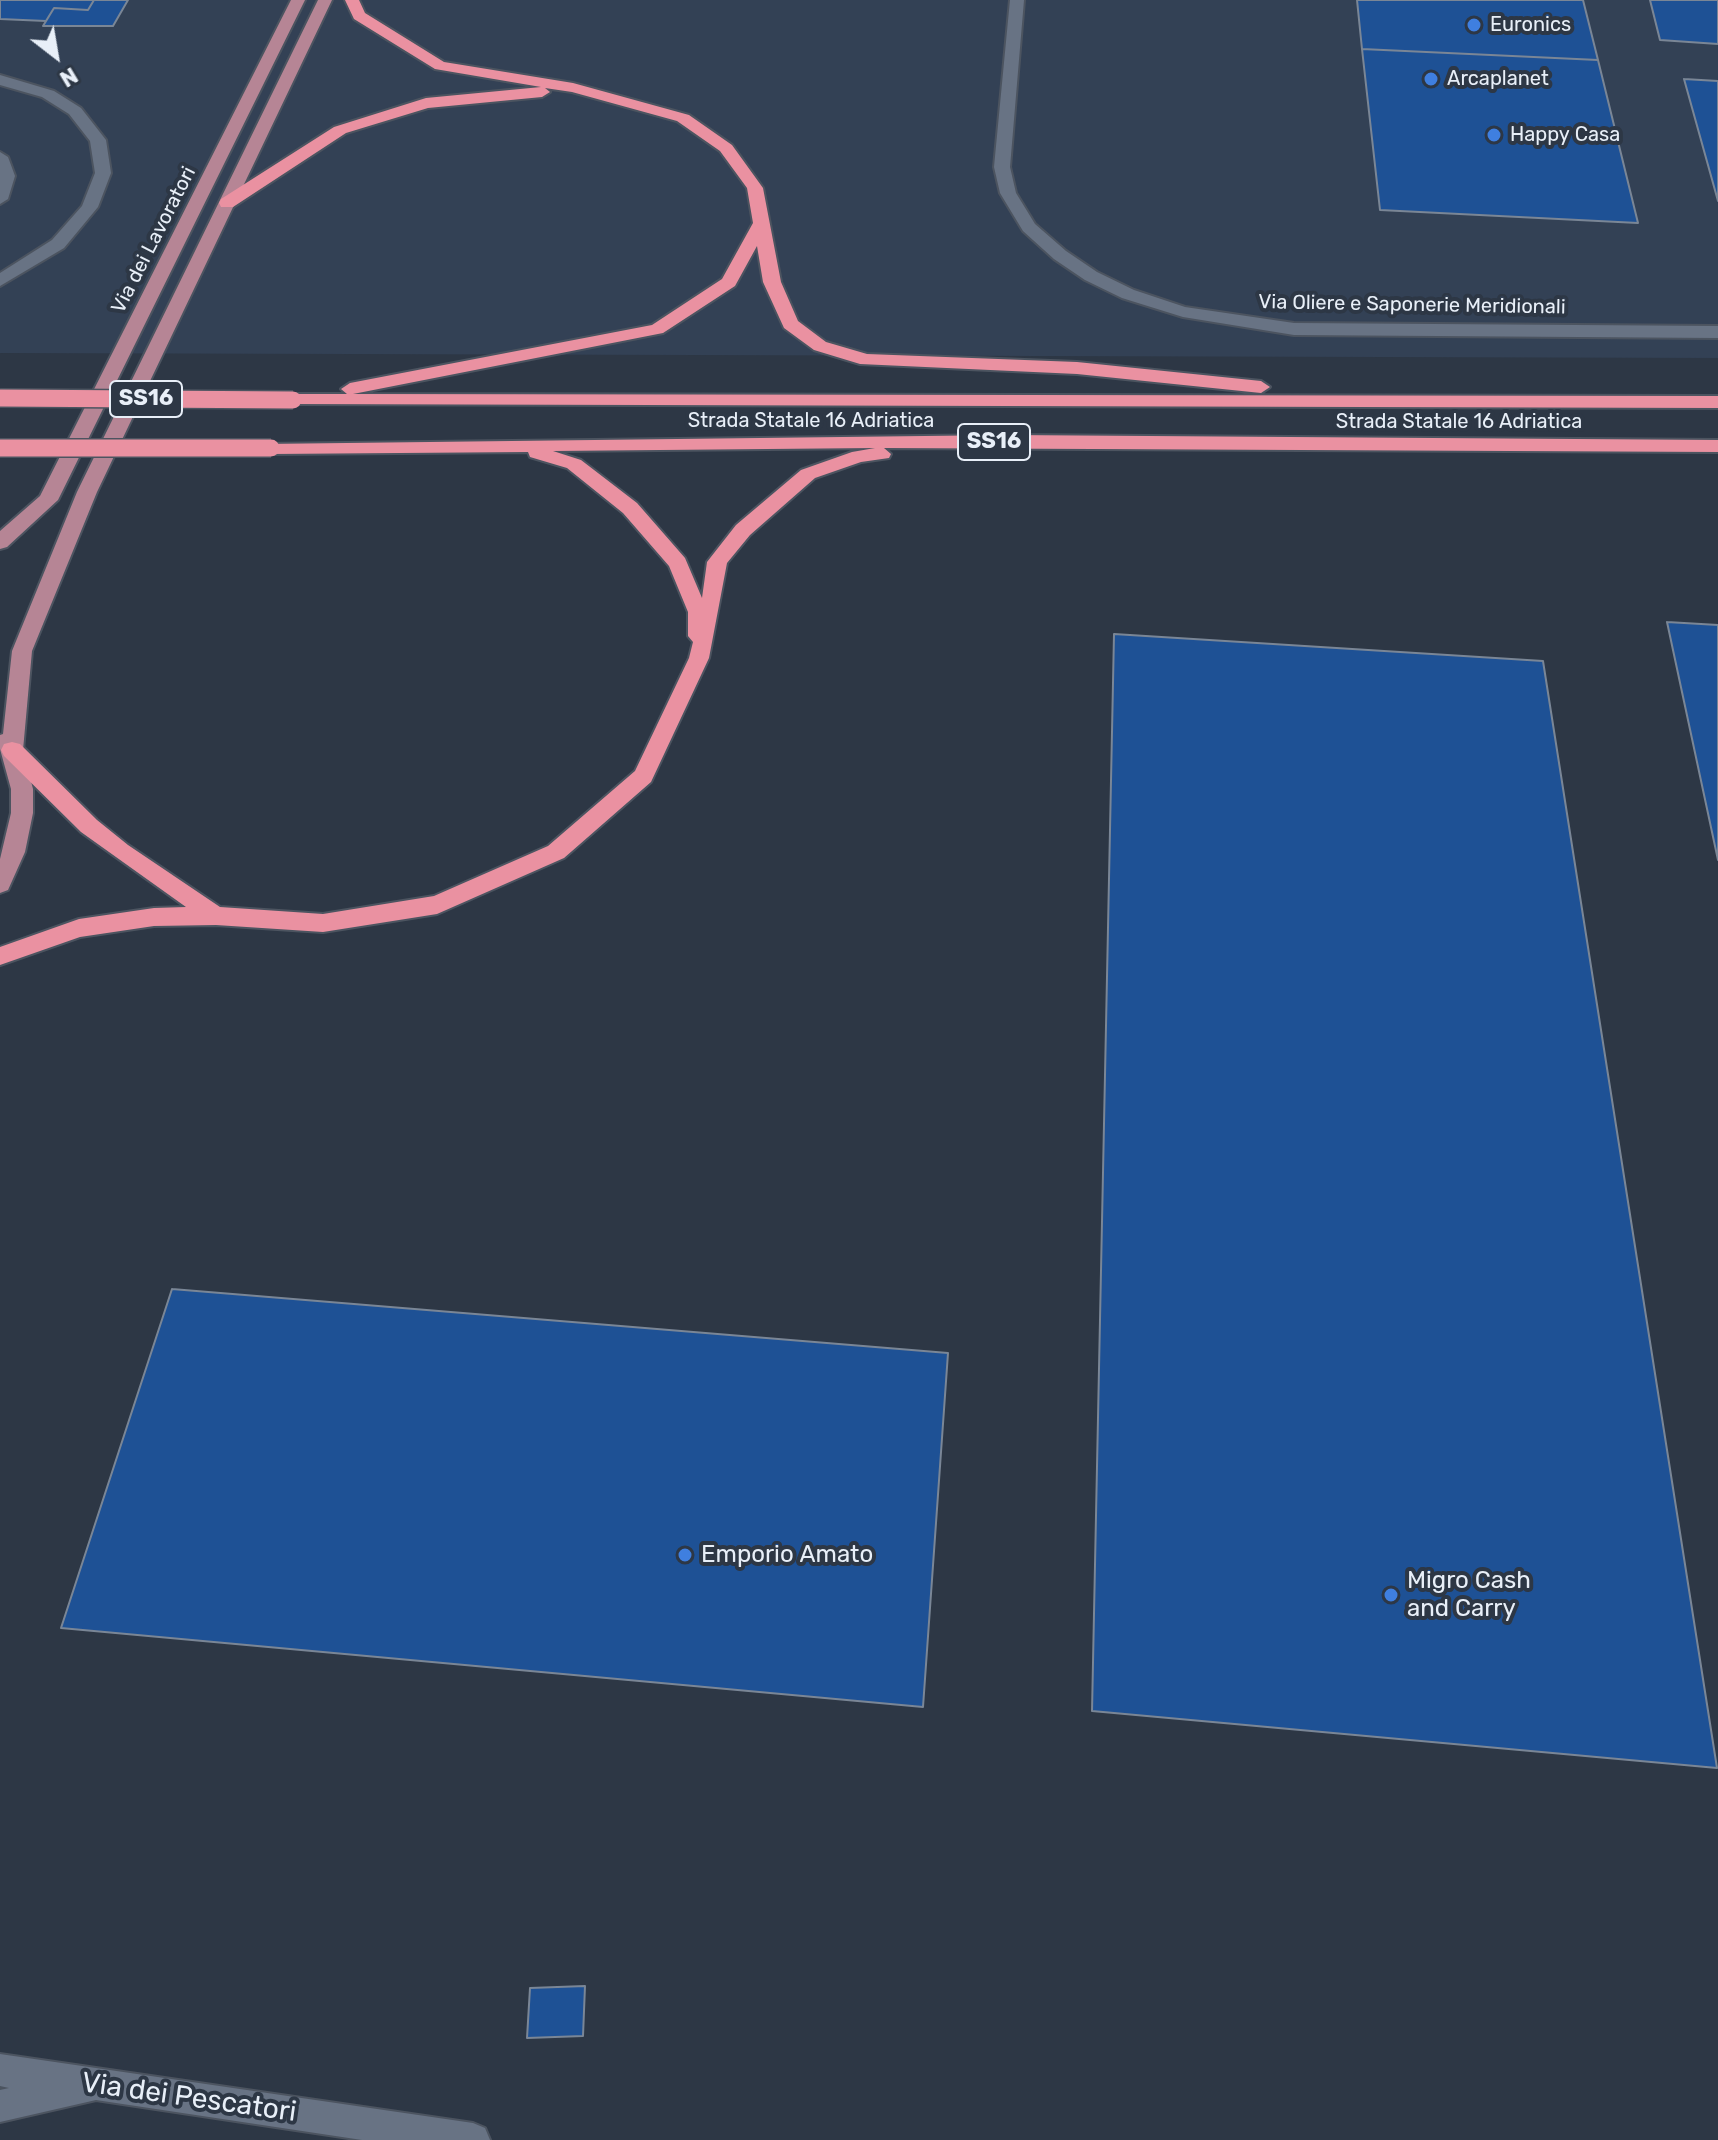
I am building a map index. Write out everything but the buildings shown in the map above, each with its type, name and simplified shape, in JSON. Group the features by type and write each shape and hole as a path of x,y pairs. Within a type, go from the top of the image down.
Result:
{"highway":[{"path":"352,0 359,16 440,66 573,88 683,118 726,148 755,188 772,282 790,324 820,346 866,360 1077,368 1392,400"},
{"path":"227,203 340,130 426,103 573,88"},
{"path":"293,400 657,329 729,282 761,223"},
{"name":"Strada Statale 16 Adriatica","path":"0,398 1718,402"},
{"path":"0,956 79,928 154,917 216,916 323,923 437,905 556,852 643,776 699,658 717,562 743,530 808,474 859,456 1007,441"},
{"name":"Strada Statale 16 Adriatica","path":"0,448 1007,441 1718,446"},
{"path":"512,445 574,464 630,508 678,563 698,612 699,658"},
{"path":"12,750 89,826 216,916"}],"main road":[{"name":"Via dei Lavoratori","path":"0,542 48,500 298,0"},
{"name":"Via dei Lavoratori","path":"12,750 22,651 87,492 325,0"},
{"path":"0,730 12,750 22,789 22,813 14,852 0,884"}],"street":[{"name":"Via Oliere e Saponerie Meridionali","path":"1017,0 1002,167 1008,193 1029,227 1060,255 1091,276 1128,294 1183,312 1294,329 1718,332"},
{"path":"0,80 48,94 75,111 98,140 103,173 90,207 58,244 0,281"},
{"path":"0,157 7,176 0,199"},
{"name":"Via dei Pescatori","path":"0,2070 473,2140"},
{"path":"0,2106 102,2085"}],"shaded area":[{"path":"0,0 1718,0 1718,358 0,353"}],"place":[{"name":"Euronics","path":"1474,25"},
{"name":"Arcaplanet","path":"1431,79"},
{"name":"Happy Casa","path":"1494,135"},
{"name":"Emporio Amato","path":"685,1555"},
{"name":"Migro Cash and Carry","path":"1391,1595"}]}
